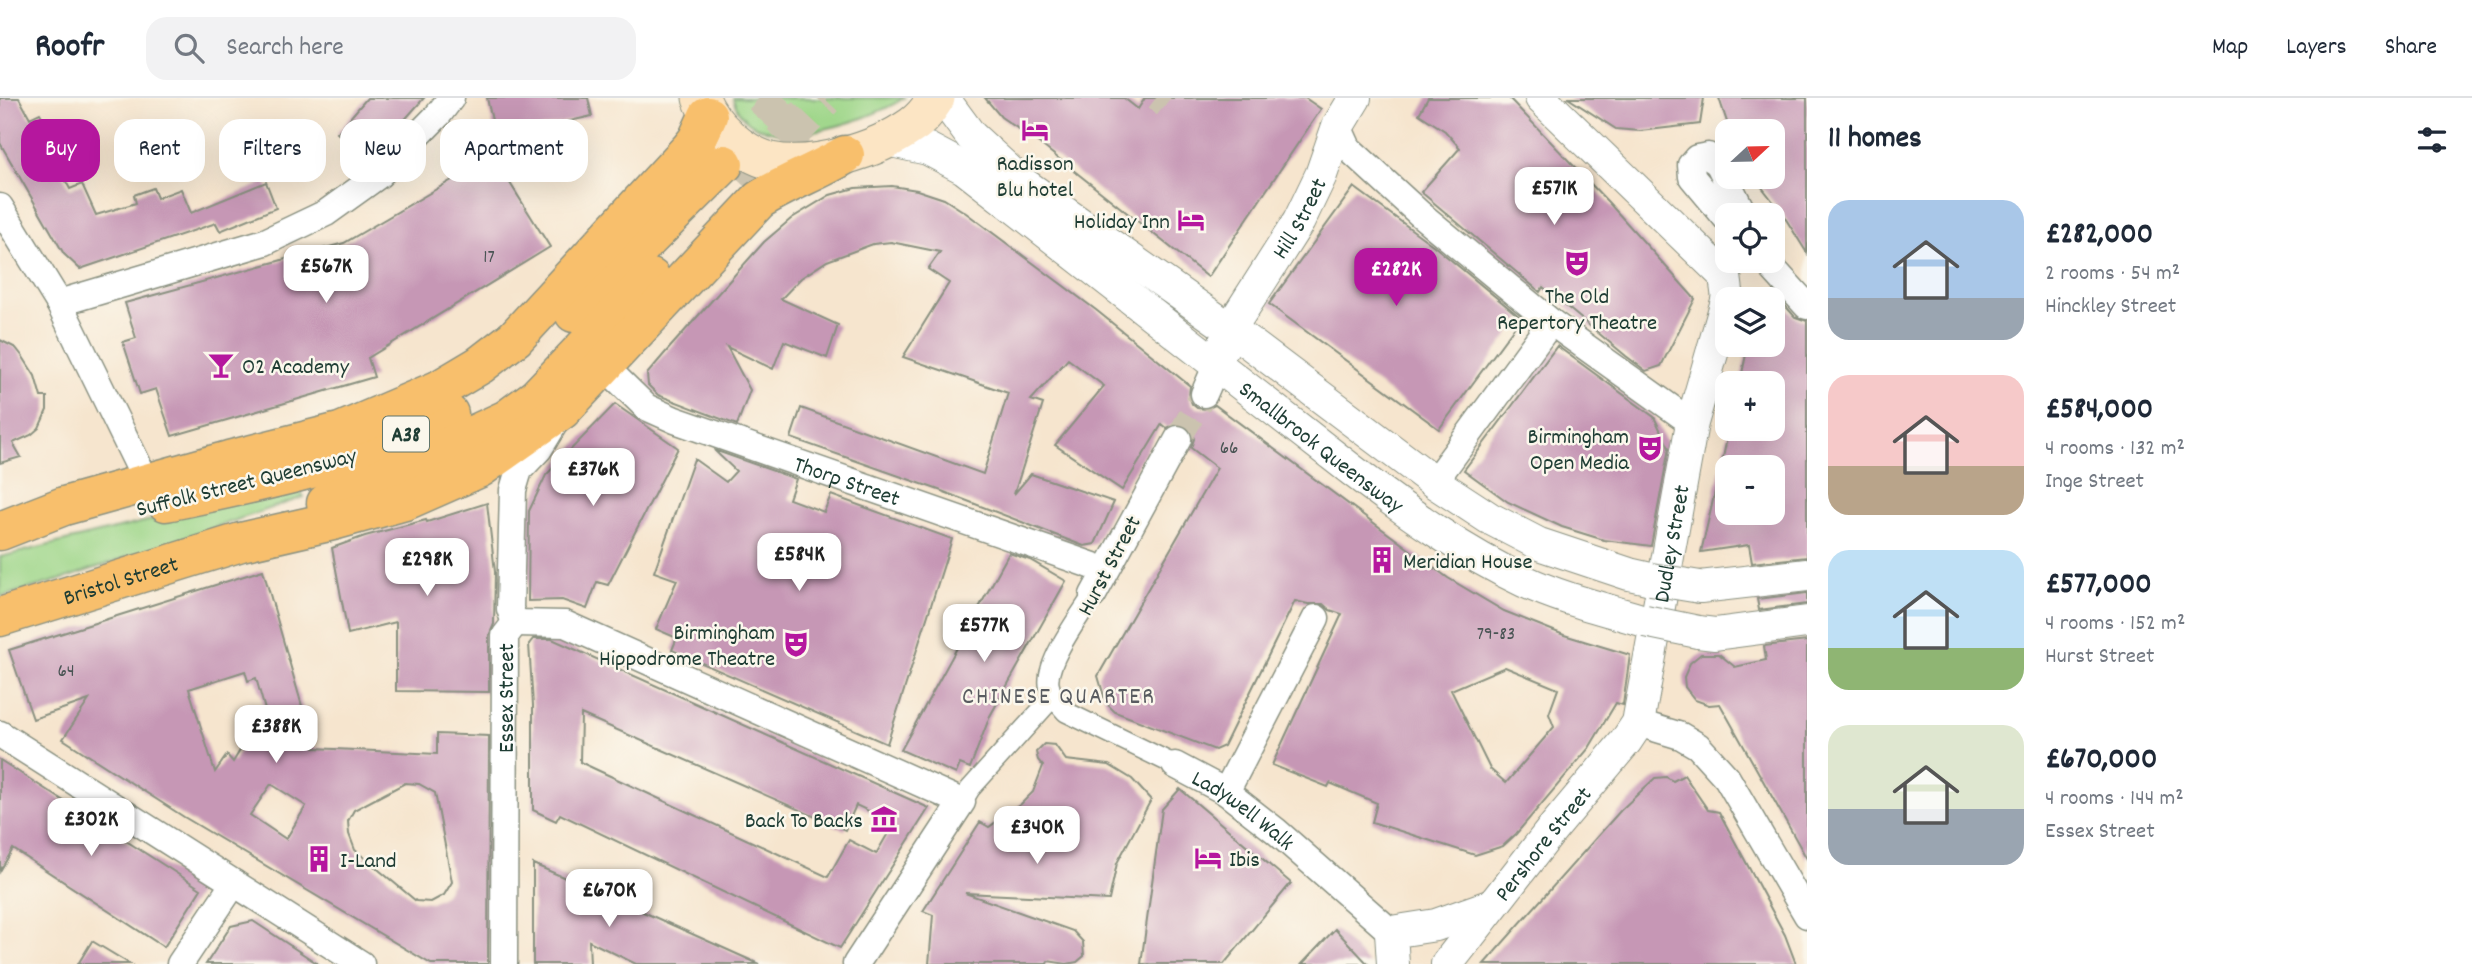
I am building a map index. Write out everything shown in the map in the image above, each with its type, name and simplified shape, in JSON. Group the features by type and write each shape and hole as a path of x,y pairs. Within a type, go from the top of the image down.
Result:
{"highway":[{"path":"0,531 64,506 340,432 428,395 480,365 515,338 689,150 697,140 705,107"},
{"path":"241,542 405,501 480,468 562,410 759,200 783,184 822,169 845,155"},
{"name":"Suffolk Street Queensway","path":"0,538 222,491 335,462 391,442 443,417 489,391 523,365 733,174 537,397 517,412 485,431 241,542"},
{"name":"Bristol Street","path":"0,617 241,542"}],"main road":[{"path":"705,107 755,155 769,160 799,162 845,155 887,141 912,126 927,112 936,98"}],"street":[{"path":"59,303 265,242 326,214 379,175 438,115 451,98"},
{"name":"Smallbrook Queensway","path":"943,98 971,136 1021,183 1230,329 1434,482 1489,518 1539,544 1651,579 1700,587 1807,575"},
{"name":"Hill Street","path":"1217,365 1230,329 1299,221 1321,175 1338,126 1356,98"},
{"path":"1541,98 1725,276 1726,287"},
{"path":"1338,126 1348,148 1420,214 1551,322 1692,423"},
{"name":"Smallbrook Queensway","path":"887,141 928,149 964,168 1248,391 1409,513 1472,554 1526,582 1645,621 1698,632 1715,634 1807,622"},
{"path":"1715,205 1692,177 1691,165 1697,158 1708,156 1718,163 1738,203"},
{"path":"0,207 59,303 147,483"},
{"path":"1785,265 1807,288"},
{"path":"1777,273 1807,306"},
{"path":"1434,482 1551,322"},
{"name":"Dudley Street","path":"1638,723 1692,423 1715,343"},
{"path":"1204,394 1217,365"},
{"name":"Thorp Street","path":"604,366 646,407 675,420 1105,570"},
{"name":"Essex Street","path":"504,964 505,636 515,623 510,609 513,490 519,470 539,449 562,410"},
{"name":"Hurst Street","path":"1053,697 1049,681 1053,663 1178,439"},
{"path":"1226,792 1316,618"},
{"path":"515,623 565,624 962,802"},
{"path":"856,964 970,789 1053,697"},
{"name":"Ladywell Walk","path":"1053,697 1066,712 1226,792 1276,831 1391,932"},
{"path":"1638,723 1681,736 1698,746 1727,778 1807,915"},
{"name":"Pershore Street","path":"1447,964 1638,723"},
{"path":"1,736 361,964"},
{"path":"180,964 234,883"},
{"path":"1393,964 1391,932 1437,925 1492,905"}],"green space":[{"path":"733,98 904,98 887,108 838,126 785,133 761,129 743,118"},
{"path":"300,491 304,497 63,579 0,597 0,557 213,505"}],"building":[{"path":"0,98 19,98 30,118 40,113 43,119 21,119 21,179 0,143"},
{"path":"367,98 424,98 405,119 349,119"},
{"path":"487,98 588,98 592,116 579,119 492,119"},
{"path":"985,98 1124,98 1138,109 1145,98 1305,98 1321,109 1208,277 1039,143 1001,117"},
{"path":"1428,98 1509,98 1695,299 1661,366 1646,371 1543,287 1540,292 1421,192 1460,148 1445,131 1419,114"},
{"path":"1568,98 1704,98 1700,124 1640,131 1616,129"},
{"path":"1719,98 1807,98 1807,253 1785,218 1785,203 1774,203 1763,189 1785,189 1785,119 1726,119"},
{"path":"22,182 66,182 70,189 82,184 96,215 136,203 134,195 153,188 157,198 181,189 191,213 266,182 276,208 220,231 216,223 80,269 64,254"},
{"path":"448,182 509,182 550,247 368,358 374,377 172,436 156,389 140,394 123,342 136,338 125,303 344,243"},
{"path":"892,186 917,190 944,199 1096,310 1190,386 1189,396 1197,408 1206,409 1215,405 1448,578 1504,611 1564,635 1630,655 1623,705 1616,703 1589,748 1516,834 1503,846 1475,855 1372,822 1377,803 1330,783 1328,787 1272,765 1342,614 1323,604 1295,601 1224,746 1215,750 1115,712 1106,703 1098,676 1217,468 1191,448 1194,439 1192,431 1178,423 1167,428 1162,424 1122,490 1055,445 1104,386 1068,359 1031,400 1043,404 1014,494 1031,474 1114,502 1095,544 1084,546 939,490 791,438 801,408 983,474 1008,393 903,357 949,283 928,269 940,252 891,242 873,244 827,261 801,278 781,299 838,325 827,358 784,341 773,369 727,347 750,390 737,425 658,395 648,385 647,374 764,242 792,218 830,195 855,188","holes":["1505,667 1558,689 1549,714 1554,727 1506,783 1490,769 1451,690"]},
{"path":"1354,187 1434,246 1521,318 1439,429 1269,304"},
{"path":"1785,306 1795,317 1807,321 1807,557 1752,563 1749,545 1701,552 1715,492 1715,525 1785,525 1785,455 1724,455 1726,441 1785,441 1785,371 1743,371 1745,357 1785,357"},
{"path":"0,340 16,348 23,357 35,376 41,397 47,397 47,410 39,428 13,443 21,457 0,463"},
{"path":"1557,346 1654,417 1669,448 1651,546 1604,540 1562,527 1508,502 1464,470"},
{"path":"615,404 678,448 608,585 597,582 587,609 562,600 528,601 529,511 546,475"},
{"path":"714,450 796,479 789,499 824,512 831,495 952,539 887,744 672,650 677,638 656,629 677,580 654,572 694,459 726,482 736,471"},
{"path":"487,503 495,572 494,624 489,636 489,692 396,691 396,622 348,634 332,548 365,536 426,520 427,522"},
{"path":"1009,553 1030,560 1066,581 990,716 970,768 960,764 956,774 901,750"},
{"path":"263,570 314,748 437,754 437,734 489,736 488,964 431,964 184,817 63,739 89,700 33,719 9,650","holes":["245,671 248,681 256,678 276,749 247,739 233,762 227,755 215,772 189,689","405,783 419,784 435,793 452,882 444,895 431,902 416,901 355,850 348,821 354,810","271,784 306,806 286,839 250,815"]},
{"path":"1807,593 1807,604 1759,610 1757,599"},
{"path":"533,639 552,639 929,808 840,948 560,814 556,821 533,810 533,705 529,644","holes":["581,714 845,830 856,805 894,823 876,854 849,840 828,877 580,762"]},
{"path":"1807,641 1807,859 1720,704 1709,705 1695,700 1685,687 1684,677 1690,663 1701,654 1719,654 1735,667 1766,660 1764,646"},
{"path":"1044,744 1055,745 1066,760 1109,765 1132,779 1151,800 1117,863 1109,900 965,893 1073,931 1083,942 1084,956 1077,962 1067,964 1048,961 1047,964 929,964 933,915 923,911 980,822 989,827 1033,792 1043,766 1036,752"},
{"path":"0,760 201,889 164,947 13,849 0,871"},
{"path":"1684,775 1708,810 1719,812 1785,935 1796,964 1484,964 1621,810 1655,778 1666,777 1673,781"},
{"name":"Ibis","path":"1180,789 1291,883 1224,964 1141,964 1162,809"},
{"path":"533,864 759,964 636,964 589,941 590,964 533,964"},
{"path":"253,921 318,964 206,964 231,926"},
{"path":"1335,929 1368,964 1302,964"},
{"path":"92,941 130,964 78,964"}],"tunnel":[{"path":"724,164 785,98"},
{"path":"742,184 824,98"},
{"path":"1156,98 1165,105"},
{"path":"1178,439 1204,394"}],"place":[{"name":"Radisson Blu hotel","path":"1035,130"},
{"name":"Holiday Inn","path":"1191,220"},
{"name":"The Old Repertory Theatre","path":"1577,263"},
{"name":"O2 Academy","path":"221,365"},
{"name":"Birmingham Open Media","path":"1650,448"},
{"name":"Meridian House","path":"1382,560"},
{"name":"Birmingham Hippodrome Theatre","path":"796,644"},
{"name":"Back To Backs","path":"884,819"},
{"name":"Ibis","path":"1208,858"},
{"name":"I-Land","path":"319,859"}],"district":[{"name":"CHINESE QUARTER","path":"1059,695"}]}
